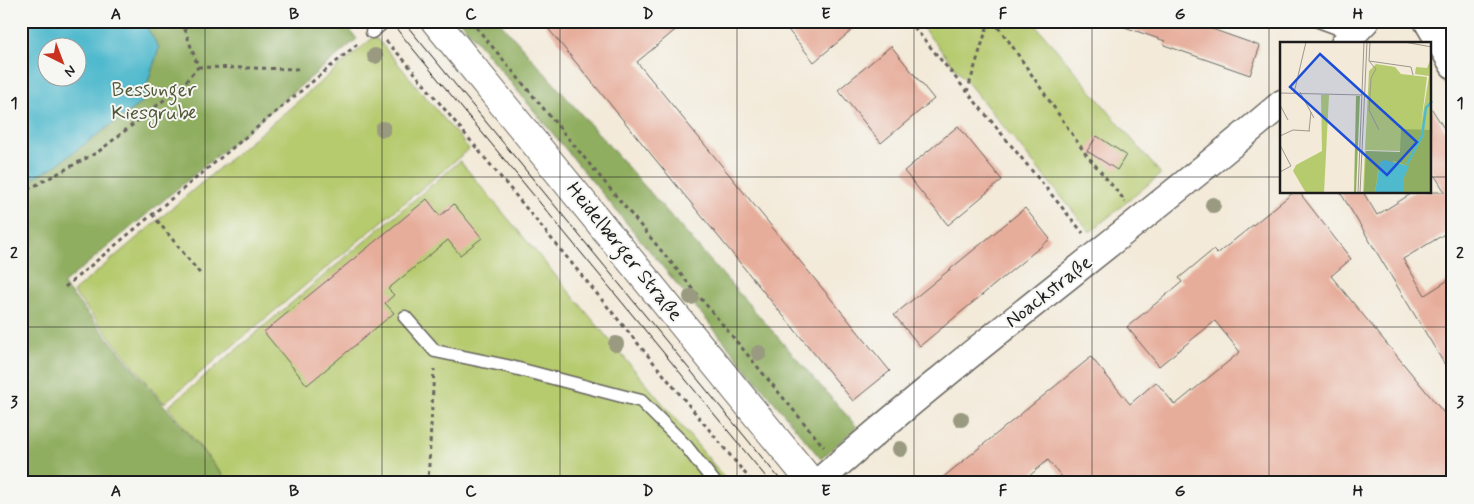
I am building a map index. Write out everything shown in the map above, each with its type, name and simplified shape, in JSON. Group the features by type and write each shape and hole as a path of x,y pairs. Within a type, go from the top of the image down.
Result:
{"street":[{"name":"Heidelberger Straße","path":"435,21 812,483"},
{"path":"1427,21 1453,65"},
{"name":"Noackstraße","path":"817,483 972,353 1228,149 1280,105"}],"lane":[{"path":"373,31 385,21"},
{"path":"1318,21 1355,33"},
{"path":"405,317 435,351 507,366 641,401 686,446 715,483"}],"path":[{"path":"182,21 198,67"},
{"path":"471,21 839,464"},
{"path":"909,21 1100,252"},
{"path":"967,92 989,21"},
{"path":"993,21 1085,153 1140,219"},
{"path":"64,287 373,31 404,60 752,483"},
{"path":"198,67 298,69"},
{"path":"21,193 98,152 183,85 198,67"},
{"path":"152,214 202,276"},
{"path":"428,483 435,351"}],"green space":[{"name":"Bessunger Kiesgrube","path":"143,21 343,21 357,39 63,284 229,483 21,483 21,184 52,168 141,103 159,48"},
{"path":"460,21 499,21 857,427 821,459"},
{"path":"917,21 1021,21 1035,24 1161,174 1090,232"},
{"path":"375,36 469,149 164,403 73,292"},
{"path":"1439,62 1453,85 1453,98 1434,66"},
{"path":"460,161 729,483 229,483 168,407"}],"water":[{"path":"21,21 143,21 159,48 141,103 52,168 21,184"}],"building":[{"path":"542,21 686,21 637,62 890,371 853,401"},
{"path":"781,21 863,21 814,62"},
{"path":"1117,21 1189,21 1260,46 1250,75 1164,45 1165,41 1116,24"},
{"path":"891,46 934,99 881,143 838,90"},
{"path":"1432,109 1453,143 1453,229 1403,259 1425,295 1453,277 1453,378 1341,194 1364,194 1377,215 1411,194 1445,192 1432,171"},
{"path":"958,126 1002,180 948,225 904,171"},
{"path":"1097,136 1126,155 1117,170 1087,151"},
{"path":"1292,194 1301,194 1351,259 1331,276 1453,424 1453,483 1067,483 1048,460 1021,483 936,483 1091,357 1130,404 1156,382 1175,405 1240,352 1215,321 1159,366 1127,327 1182,282 1179,278 1213,250 1217,254"},
{"path":"427,199 440,216 454,204 482,238 460,255 448,240 388,289 394,295 385,303 394,313 307,385 264,332"},
{"path":"1025,208 1050,239 920,346 894,315"}],"tram line":[{"path":"390,21 771,483"},
{"path":"403,21 783,483"}]}
